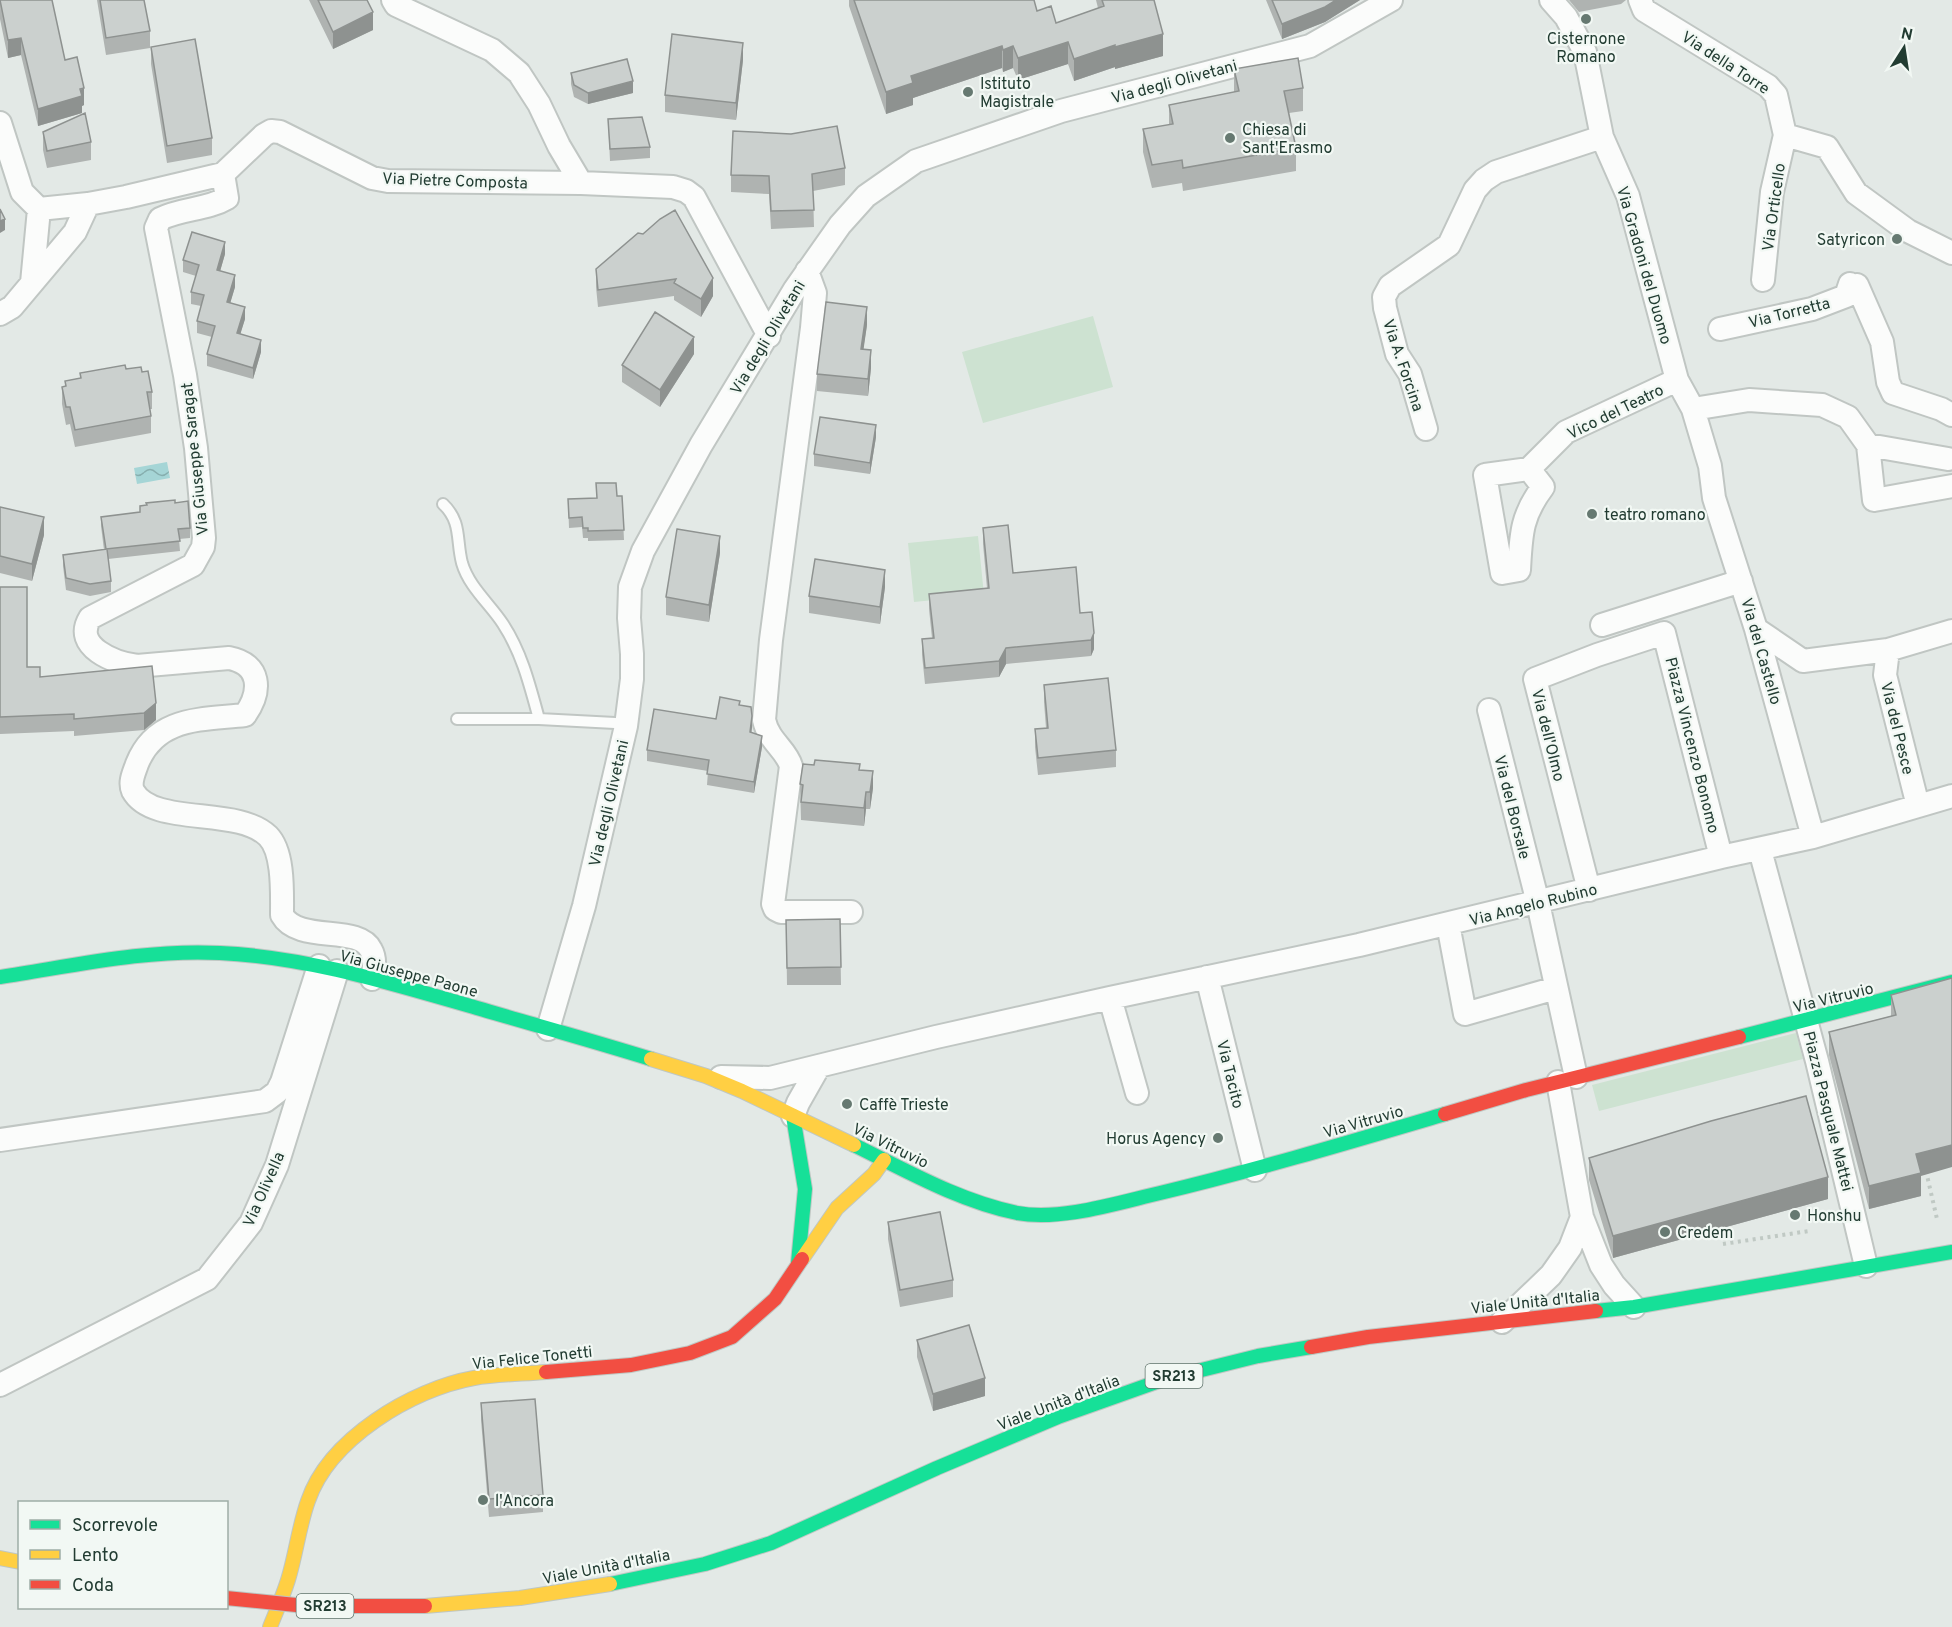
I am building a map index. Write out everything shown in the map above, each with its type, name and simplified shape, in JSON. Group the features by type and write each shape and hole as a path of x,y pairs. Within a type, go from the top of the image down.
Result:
{"street":[{"path":"393,0 396,5 492,50 519,73 539,104 559,146 581,183"},
{"name":"Via degli Olivetani","path":"548,1029 585,906 626,726 632,679 628,618 630,587 643,551 701,445 807,271 840,225 866,196 916,161 1061,111 1310,46 1390,0"},
{"name":"Via Gradoni del Duomo","path":"1551,0 1566,17 1585,52 1602,136 1628,196 1677,380 1693,409 1710,466"},
{"name":"Via della Torre","path":"1640,0 1644,10 1768,86 1776,95 1785,135"},
{"path":"0,123 22,192 39,209"},
{"name":"Via Pietre Composta","path":"223,174 264,135 280,132 372,178 388,181 581,183 673,187 686,191 694,197 769,336"},
{"path":"1785,135 1827,147 1856,193 1908,231 1952,253"},
{"name":"Via Orticello","path":"1763,280 1772,192 1785,135"},
{"name":"Via A. Forcina","path":"1426,429 1410,374 1397,354 1384,308 1384,297 1390,286 1449,245 1475,190 1484,180 1496,172 1602,136"},
{"path":"39,209 88,204 223,174"},
{"name":"Via Giuseppe Saragat","path":"223,174 227,198 216,204 171,213 160,219 156,228 189,396 196,448 203,547 193,565 90,618 85,633 93,647 109,660 122,664 137,666 229,658 239,660 252,670 256,678 255,689 250,708 245,715 178,723 162,731 152,739 139,760 131,784 142,801 160,810 240,821 255,826 270,838 279,858 282,915 286,922 299,929 351,937 365,943 371,948 373,956 372,979"},
{"path":"0,314 12,307 75,232 88,204"},
{"path":"32,283 39,209"},
{"path":"807,271 814,293 812,328 771,640 764,720 770,736 789,759 791,766 773,904 775,909 781,912 851,912"},
{"name":"Via Torretta","path":"1720,329 1812,309 1846,297 1854,285 1882,342 1888,382 1893,393 1952,415"},
{"name":"Vico del Teatro","path":"1529,469 1566,432 1677,380"},
{"path":"1693,409 1749,400 1822,405 1848,417 1868,446 1874,501 1952,486"},
{"path":"1868,446 1951,460"},
{"name":"Via del Castello","path":"1710,466 1714,498 1756,629 1813,837"},
{"path":"1602,625 1741,581"},
{"path":"1756,629 1803,661 1888,650 1952,631"},
{"name":"Piazza Vincenzo Bonomo","path":"1664,633 1721,857"},
{"name":"Via dell'Olmo","path":"1588,890 1535,679 1664,633"},
{"name":"Via del Pesce","path":"1888,650 1885,675 1918,806"},
{"name":"Via del Borsale","path":"1489,710 1538,903 1556,988"},
{"name":"Via Angelo Rubino","path":"706,1076 770,1078 1110,998 1538,903 1721,857 1813,837 1952,796"},
{"name":"Piazza Pasquale Mattei","path":"1760,850 1807,1021 1866,1266"},
{"path":"1448,924 1465,1014 1556,988 1582,1217 1601,1265 1614,1286 1634,1307"},
{"name":"Via Giuseppe Paone","path":"0,978 162,954 220,953 277,958 372,979 706,1076 793,1116"},
{"path":"0,1140 266,1101 277,1092 282,1082 328,969"},
{"name":"Via Olivella","path":"0,1384 207,1279 251,1223 277,1165 328,969"},
{"name":"Via Tacito","path":"1207,977 1255,1170"},
{"name":"Via Vitruvio","path":"793,1116 961,1197 1019,1213 1060,1214 1255,1170 1567,1079 1807,1021 1952,982"},
{"path":"1110,998 1137,1093"},
{"path":"797,1267 805,1189 793,1116 819,1066"},
{"name":"Via Felice Tonetti","path":"270,1627 288,1581 308,1500 322,1472 339,1451 391,1410 430,1391 473,1378 631,1365 690,1353 732,1337 775,1299 837,1208 874,1174 884,1160"},
{"path":"1502,1322 1551,1275 1570,1248 1582,1217"},
{"name":"Viale Unità d'Italia","path":"228,1598 306,1606 425,1606 520,1598 590,1588 705,1564 771,1543 937,1468 1058,1417 1165,1378 1258,1356 1368,1337 1634,1307 1952,1252"},
{"path":"0,1558 18,1562"}],"lane":[{"path":"443,504 451,511 456,521 462,564 470,581 504,625 521,658 539,719"},
{"path":"457,719 539,719 615,723 626,726"}],"path":[{"path":"1925,1168 1937,1219"},
{"path":"1724,1244 1809,1231"}],"green space":[{"path":"1093,316 1113,387 983,423 962,352"},
{"path":"978,536 984,595 914,602 908,543"},
{"path":"1796,1033 1803,1059 1599,1111 1592,1085"}],"water":[{"path":"167,462 170,478 137,484 134,468"}],"building":[{"path":"0,0 52,0 65,60 77,57 84,88 80,89 82,96 38,109 21,38 8,40"},
{"path":"100,0 144,0 150,31 106,38"},
{"path":"318,0 367,0 373,12 333,32"},
{"path":"854,0 1034,0 1037,11 1051,6 1056,23 1104,6 1102,0 1154,0 1163,34 1115,47 1115,45 1074,59 1068,42 1018,58 1013,46 1003,50 1002,46 911,76 913,83 886,92"},
{"path":"1272,0 1336,0 1325,7 1282,24"},
{"path":"672,34 743,43 736,103 665,95"},
{"path":"195,39 212,138 167,146 151,47"},
{"name":"Chiesa di Sant'Erasmo","path":"1298,58 1303,88 1284,91 1296,148 1183,168 1182,160 1152,165 1143,129 1173,124 1169,105 1239,91 1234,69"},
{"path":"627,59 633,81 588,93 574,85 571,73"},
{"path":"85,113 91,142 47,151 43,132"},
{"path":"642,117 650,147 610,149 608,119"},
{"path":"837,126 845,168 812,174 814,210 771,211 769,176 731,175 733,131 791,134"},
{"path":"0,209 5,219 0,221"},
{"path":"675,210 713,278 701,299 674,283 676,279 598,290 596,269 638,233 643,234"},
{"path":"192,232 225,242 217,270 235,275 227,302 245,307 237,333 261,340 253,368 207,354 215,326 197,321 204,295 191,292 199,265 183,260"},
{"path":"826,302 867,307 861,349 871,350 868,379 817,374"},
{"path":"655,312 694,337 660,390 622,365"},
{"path":"125,365 126,369 141,367 142,372 148,371 152,392 147,392 151,416 75,430 70,407 66,407 62,387 66,386 65,381 81,378 80,373"},
{"path":"820,417 876,425 870,463 814,454"},
{"path":"596,483 616,483 617,496 622,496 624,530 588,531 588,528 583,528 582,517 569,518 568,499 597,498"},
{"path":"175,500 175,503 188,501 190,528 178,529 180,541 106,549 101,517 140,512 140,506 147,505 146,503"},
{"path":"0,507 44,517 32,564 0,556"},
{"path":"1008,525 1013,573 1076,567 1080,613 1092,612 1094,633 1091,640 1006,648 999,661 925,668 922,639 934,638 929,594 989,588 983,528"},
{"path":"677,529 720,536 709,605 666,597"},
{"path":"107,549 111,581 90,584 66,578 63,555"},
{"path":"815,559 885,570 880,607 809,596"},
{"path":"0,587 27,587 27,667 40,667 40,677 152,666 156,703 144,713 74,719 74,714 0,717"},
{"path":"1108,678 1116,750 1038,758 1035,729 1048,728 1044,685"},
{"path":"720,697 740,701 739,705 751,707 750,732 762,736 754,782 707,774 709,760 647,750 654,709 716,719"},
{"path":"815,760 860,764 859,770 873,771 870,792 866,792 864,808 801,802 803,785 800,784 803,764 814,765"},
{"path":"840,919 841,967 787,968 786,920"},
{"path":"1952,978 1952,1145 1916,1154 1921,1173 1869,1186 1829,1032 1896,1015 1891,995"},
{"path":"1806,1096 1828,1177 1613,1236 1589,1158 1711,1121"},
{"path":"940,1212 953,1280 900,1290 888,1222"},
{"path":"969,1325 985,1378 933,1394 917,1340"},
{"path":"535,1399 543,1495 489,1499 481,1403"}],"traffic: fast":[{"path":"0,977 110,959 192,952 285,960 382,981 651,1059"},
{"path":"1739,1037 1952,982"},
{"path":"854,1145 975,1201 1017,1213 1052,1215 1107,1206 1196,1184 1445,1114"},
{"path":"793,1116 805,1189 798,1263"},
{"path":"1596,1311 1634,1307 1952,1252"},
{"path":"610,1584 705,1564 771,1543 937,1468 1058,1417 1165,1379 1258,1356 1311,1347"}],"traffic: slow":[{"path":"651,1059 706,1076 742,1091 854,1145"},
{"path":"802,1259 837,1208 874,1174 884,1160"},
{"path":"270,1627 288,1580 308,1501 319,1478 334,1457 353,1438 400,1405 450,1384 474,1378 546,1372"},
{"path":"0,1558 18,1562"},
{"path":"425,1606 520,1598 610,1584"}],"traffic: jam":[{"path":"1445,1114 1526,1090 1739,1037"},
{"path":"546,1372 631,1365 690,1353 732,1337 775,1299 802,1259"},
{"path":"1311,1347 1368,1337 1596,1311"},
{"path":"228,1598 306,1606 425,1606"}],"place":[{"name":"Cisternone Romano","path":"1586,19"},
{"name":"Istituto Magistrale","path":"968,92"},
{"name":"Chiesa di Sant'Erasmo","path":"1230,138"},
{"name":"Satyricon","path":"1897,239"},
{"name":"teatro romano","path":"1592,514"},
{"name":"Caffè Trieste","path":"847,1104"},
{"name":"Horus Agency","path":"1218,1138"},
{"name":"Honshu","path":"1795,1215"},
{"name":"Credem","path":"1665,1232"},
{"name":"l'Ancora","path":"483,1500"}]}
